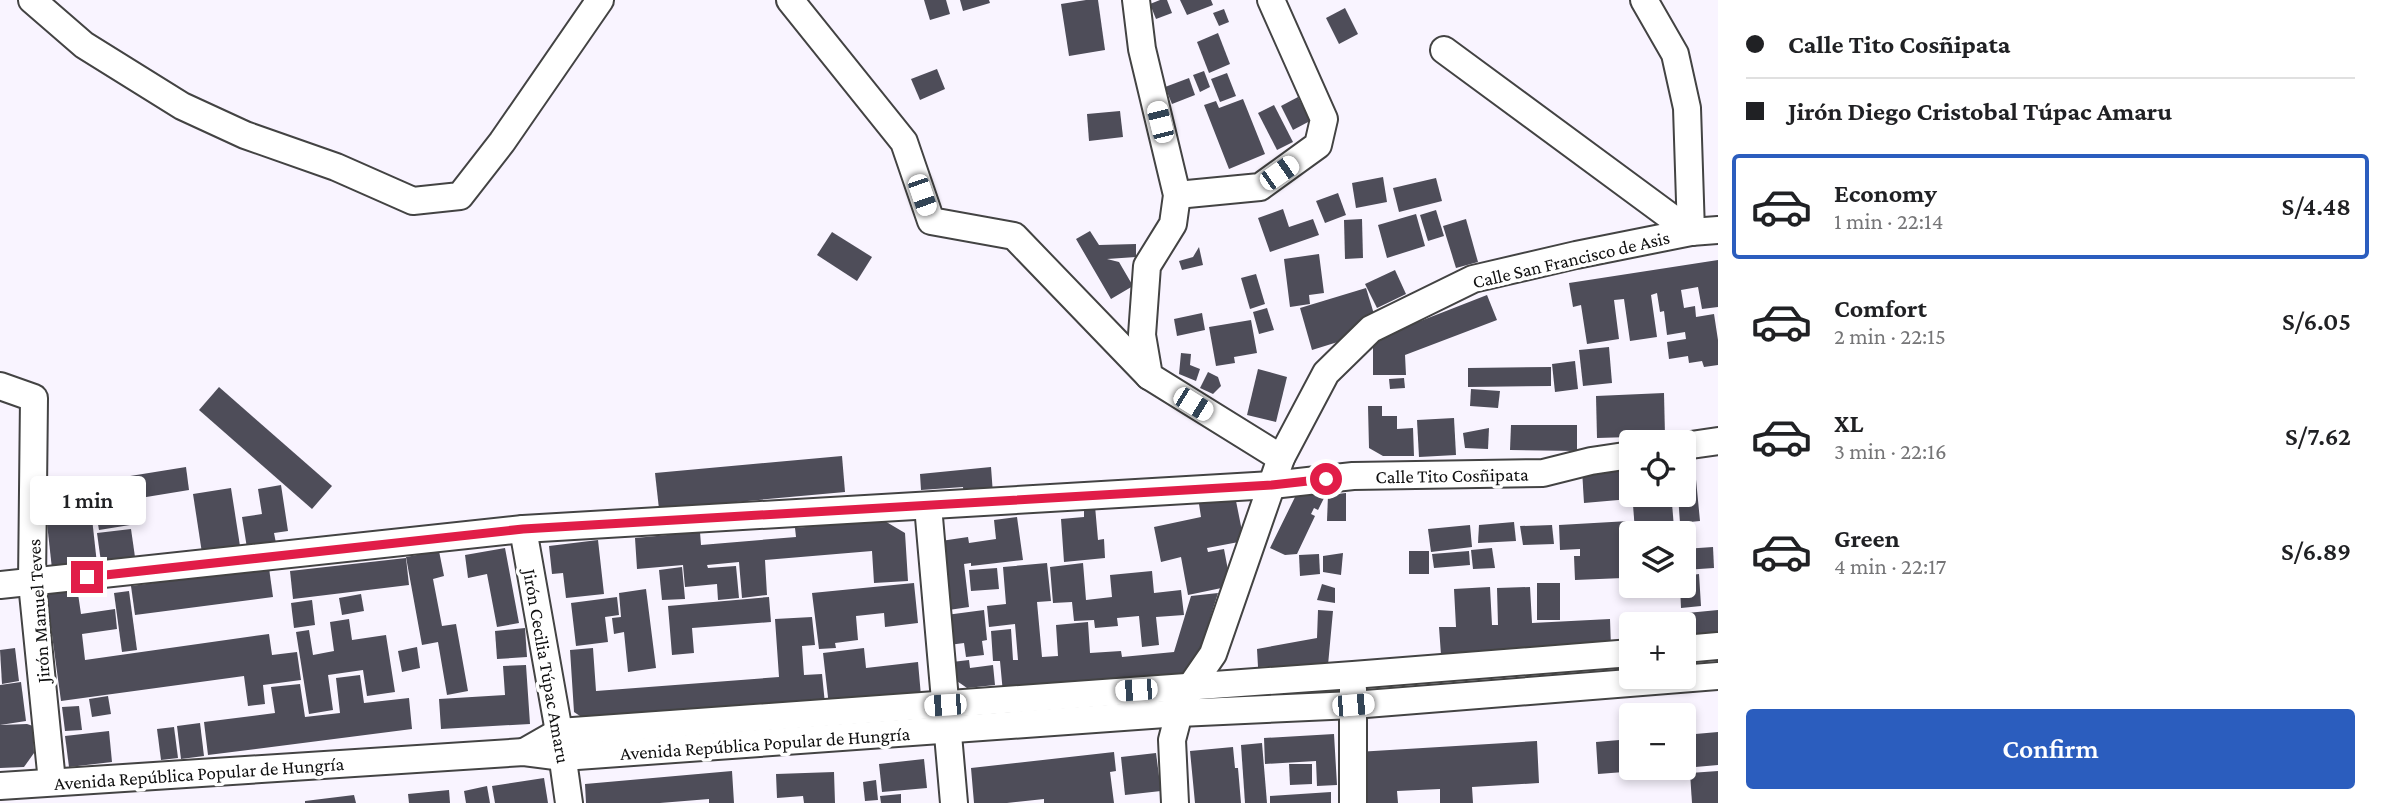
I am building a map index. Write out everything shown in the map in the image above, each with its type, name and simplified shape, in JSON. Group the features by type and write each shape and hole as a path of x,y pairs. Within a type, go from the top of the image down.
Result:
{"street":[{"path":"32,0 84,45 182,106 245,135 336,167 413,201 460,196 502,142 600,0"},
{"path":"790,0 904,142 931,221 1014,236 1149,376 1281,458"},
{"path":"1136,0 1142,49 1177,195 1173,224 1147,266 1142,335 1149,376"},
{"path":"1177,195 1260,187 1318,145 1324,119 1271,0"},
{"path":"1644,0 1675,54 1687,108 1691,232"},
{"path":"1444,50 1691,232"},
{"name":"Calle San Francisco de Asis","path":"1174,803 1172,740 1179,712 1191,686 1213,654 1281,458 1326,373 1371,329 1473,279 1691,232 1718,230"},
{"name":"Jirón Manuel Teves","path":"0,386 34,398 32,583 52,782"},
{"path":"1696,444 1718,441"},
{"name":"Calle Tito Cosñipata","path":"0,586 523,529 1272,485 1353,476 1543,473 1619,456"},
{"path":"928,506 954,803"},
{"name":"Jirón Cecilia Túpac Amaru","path":"523,529 569,803"},
{"path":"1696,648 1718,646"},
{"name":"Avenida República Popular de Hungría","path":"946,717 1191,686 1619,654"},
{"path":"1353,675 1353,803"},
{"name":"Avenida República Popular de Hungría","path":"0,786 524,752 561,745 946,717 1353,705 1718,676"}],"building":[{"path":"924,0 946,0 950,14 930,20"},
{"path":"960,0 989,0 990,3 963,11"},
{"path":"1098,0 1105,50 1069,56 1061,4"},
{"path":"1167,0 1172,13 1156,19 1150,4"},
{"path":"1180,0 1211,0 1213,5 1187,15"},
{"path":"1345,8 1358,34 1339,44 1326,18"},
{"path":"1224,9 1229,22 1219,26 1213,13"},
{"path":"1218,33 1230,64 1209,73 1197,42"},
{"path":"937,69 945,89 920,100 911,79"},
{"path":"1204,71 1210,87 1200,92 1193,75"},
{"path":"1227,73 1236,96 1220,102 1211,79"},
{"path":"1189,78 1195,95 1172,104 1165,87"},
{"path":"1298,97 1310,121 1293,130 1281,106"},
{"path":"1243,99 1265,154 1229,169 1204,105 1216,101 1219,108"},
{"path":"1274,105 1293,142 1277,150 1258,113"},
{"path":"1120,111 1123,137 1089,141 1087,114"},
{"path":"1383,177 1387,202 1356,208 1352,183"},
{"path":"1436,178 1442,201 1399,212 1393,188"},
{"path":"1338,193 1346,215 1325,223 1316,201"},
{"path":"1283,209 1289,227 1313,219 1319,235 1270,252 1258,218"},
{"path":"1436,210 1444,236 1428,241 1420,215"},
{"path":"1416,214 1425,246 1387,258 1378,225"},
{"path":"1362,219 1363,258 1345,259 1344,220"},
{"path":"1466,219 1478,262 1456,268 1443,226"},
{"path":"1090,231 1099,245 1136,244 1136,257 1107,259 1119,262 1133,286 1111,299 1076,239"},
{"path":"832,232 872,257 857,281 817,255"},
{"path":"1199,247 1203,265 1182,270 1179,261 1193,257"},
{"path":"1319,254 1324,293 1309,295 1310,304 1290,307 1284,259"},
{"path":"1718,260 1718,307 1702,309 1698,287 1681,290 1684,308 1695,306 1696,317 1714,314 1718,365 1704,367 1702,361 1689,363 1688,356 1669,359 1667,342 1686,339 1685,332 1667,335 1664,311 1660,312 1657,293 1651,295 1657,337 1630,341 1624,299 1614,300 1619,339 1587,344 1581,305 1573,307 1569,283"},
{"path":"1395,270 1406,294 1377,308 1365,284"},
{"path":"1256,274 1265,304 1250,309 1241,278"},
{"path":"1366,288 1374,314 1357,336 1312,350 1300,308"},
{"path":"1487,295 1497,320 1405,355 1406,375 1373,375 1373,347 1377,338"},
{"path":"1267,308 1274,330 1259,334 1253,312"},
{"path":"1202,313 1205,330 1177,336 1174,319"},
{"path":"1251,320 1257,353 1234,357 1235,363 1216,366 1209,327"},
{"path":"1609,347 1612,383 1583,386 1579,350"},
{"path":"1181,353 1191,354 1190,365 1200,369 1196,381 1179,374"},
{"path":"1575,361 1578,389 1555,392 1552,364"},
{"path":"1551,367 1551,386 1468,387 1468,368"},
{"path":"1258,369 1287,377 1276,422 1247,415"},
{"path":"1208,372 1218,377 1221,386 1213,394 1200,388"},
{"path":"1404,378 1405,388 1390,389 1389,379"},
{"path":"219,387 332,486 312,509 199,410"},
{"path":"1471,389 1500,391 1498,408 1470,406"},
{"path":"1664,393 1665,430 1619,430 1619,437 1597,438 1596,396"},
{"path":"1368,406 1382,406 1382,416 1397,416 1397,429 1413,428 1414,456 1383,456 1369,448"},
{"path":"1454,418 1456,455 1419,457 1417,420"},
{"path":"1511,425 1577,425 1577,451 1510,450"},
{"path":"1489,428 1488,449 1465,448 1463,433"},
{"path":"842,456 845,492 659,509 655,473"},
{"path":"186,467 189,490 128,500 124,477"},
{"path":"991,467 993,494 964,497 963,487 921,490 920,474"},
{"path":"1619,467 1619,500 1584,503 1582,470"},
{"path":"1696,479 1700,521 1680,521 1679,507 1696,507"},
{"path":"281,485 288,531 274,533 276,543 247,548 242,517 262,514 258,489"},
{"path":"231,488 240,546 202,553 193,494"},
{"path":"1307,488 1325,496 1318,510 1314,508 1311,514 1315,516 1297,554 1285,555 1270,548 1297,493"},
{"path":"1346,493 1346,521 1327,521 1328,495"},
{"path":"1235,496 1244,541 1207,548 1208,552 1224,549 1231,586 1188,595 1181,557 1161,562 1154,527 1201,517 1199,504"},
{"path":"90,500 97,564 52,569 45,505"},
{"path":"127,502 130,525 99,530 95,507"},
{"path":"1095,506 1098,540 1104,539 1105,558 1064,562 1061,519 1084,517 1084,507"},
{"path":"1633,507 1672,507 1673,521 1634,521"},
{"path":"1017,517 1023,560 971,566 971,563 964,564 969,607 942,611 934,542 968,537 969,543 996,539 994,520"},
{"path":"883,520 905,533 908,581 874,583 872,551 765,560 767,595 742,598 739,562 707,565 708,568 736,566 739,598 718,600 717,584 685,587 683,565 637,569 635,538 700,532 701,545 796,537 795,528"},
{"path":"1514,522 1516,541 1478,543 1479,525"},
{"path":"1619,522 1619,578 1575,580 1574,556 1580,556 1580,549 1560,550 1559,525"},
{"path":"1470,525 1472,547 1431,552 1428,529"},
{"path":"1552,525 1554,544 1523,545 1520,526"},
{"path":"131,529 135,557 101,562 97,533"},
{"path":"598,540 604,594 566,598 563,573 552,574 549,546"},
{"path":"1713,547 1714,568 1696,569 1696,548"},
{"path":"505,548 519,623 497,627 487,574 468,578 465,555"},
{"path":"1492,548 1495,568 1473,569 1471,550"},
{"path":"439,551 444,576 433,579 442,626 456,624 468,691 447,695 438,642 422,645 406,557"},
{"path":"1409,551 1429,551 1429,574 1409,574"},
{"path":"1469,551 1470,565 1434,568 1432,554"},
{"path":"1343,553 1341,575 1323,572 1323,556"},
{"path":"1319,554 1320,574 1300,576 1299,555"},
{"path":"406,558 409,585 293,599 290,571"},
{"path":"1047,563 1051,601 1037,602 1042,657 1058,656 1056,625 1088,622 1090,653 1121,651 1122,657 1174,652 1191,596 1218,593 1195,666 1178,683 1003,693 1000,661 993,661 991,631 1011,629 1013,660 1018,660 1015,624 989,627 987,606 1006,604 1003,567"},
{"path":"1083,563 1086,600 1112,597 1110,575 1152,571 1154,593 1181,590 1184,615 1156,617 1159,645 1142,647 1139,616 1117,618 1118,626 1095,628 1094,620 1074,621 1072,602 1053,603 1050,567"},
{"path":"682,567 685,599 662,600 659,570"},
{"path":"269,568 273,597 135,615 131,586"},
{"path":"997,568 999,589 971,591 969,570"},
{"path":"1696,574 1699,574 1701,606 1681,608 1681,598 1696,598"},
{"path":"914,583 918,623 885,627 884,613 856,616 858,640 835,643 836,648 819,649 812,593"},
{"path":"1537,583 1560,583 1560,620 1537,620"},
{"path":"1322,584 1335,588 1335,603 1317,600"},
{"path":"77,587 81,614 115,609 117,629 82,634 85,660 269,634 272,655 297,652 301,680 263,685 265,704 248,706 244,676 61,701 46,591"},
{"path":"1490,587 1492,625 1498,625 1497,588 1530,587 1532,623 1610,619 1611,647 1441,655 1439,627 1456,627 1454,589"},
{"path":"646,589 656,668 628,672 624,632 614,634 612,618 621,617 619,593"},
{"path":"129,591 137,650 122,652 114,593"},
{"path":"361,594 364,611 342,615 339,598"},
{"path":"617,597 619,615 605,617 608,642 576,646 571,603"},
{"path":"769,597 771,622 692,628 694,653 672,655 668,606"},
{"path":"312,600 315,625 294,628 291,603"},
{"path":"984,610 987,640 982,641 984,655 966,657 964,643 949,645 946,615"},
{"path":"1318,610 1333,611 1328,665 1258,667 1257,649 1317,638"},
{"path":"1718,610 1718,637 1696,639 1696,612"},
{"path":"812,617 815,645 802,646 804,675 822,674 825,704 589,722 574,712 570,650 593,648 596,691 779,677 775,619"},
{"path":"349,619 352,640 386,635 395,692 367,696 363,670 328,675 333,710 309,714 296,632 309,630 313,655 334,651 330,622"},
{"path":"525,628 527,657 497,659 495,631"},
{"path":"417,647 420,668 402,672 398,651"},
{"path":"15,648 19,681 2,684 0,650"},
{"path":"864,648 866,668 918,662 921,696 829,706 823,653"},
{"path":"969,660 970,668 993,665 995,685 967,688 954,679 952,662"},
{"path":"526,665 530,724 441,729 439,699 505,695 503,666"},
{"path":"360,675 364,703 409,698 412,729 208,755 204,722 275,713 271,687 300,684 305,717 340,713 336,678"},
{"path":"21,682 26,721 0,725 0,685"},
{"path":"108,696 111,714 92,717 89,699"},
{"path":"79,706 82,730 65,731 62,707"},
{"path":"200,723 204,756 181,759 177,726"},
{"path":"0,725 33,726 34,753 24,767 0,768"},
{"path":"174,727 178,758 161,760 157,729"},
{"path":"109,731 112,762 69,767 65,736"},
{"path":"1718,732 1718,765 1696,767 1696,734"},
{"path":"1334,734 1337,785 1317,786 1316,761 1265,764 1264,738"},
{"path":"1619,740 1619,772 1598,774 1596,742"},
{"path":"1537,741 1539,783 1472,787 1473,803 1440,803 1440,789 1397,791 1398,803 1360,803 1357,752"},
{"path":"1262,743 1267,803 1245,803 1241,745"},
{"path":"1233,747 1241,803 1195,803 1190,751"},
{"path":"1114,752 1116,771 1110,772 1114,803 1044,803 1044,799 974,803 971,768"},
{"path":"1156,753 1161,791 1125,795 1121,757"},
{"path":"924,759 927,788 882,792 879,764"},
{"path":"1289,764 1312,764 1312,784 1290,785"},
{"path":"732,771 734,803 709,803 709,799 660,803 586,803 585,784"},
{"path":"1718,771 1718,803 1692,803 1690,780 1696,780 1696,773"},
{"path":"834,772 835,803 804,803 803,796 777,798 776,774"},
{"path":"544,778 548,803 495,803 492,786"},
{"path":"876,780 878,800 865,801 863,782"},
{"path":"487,786 490,803 466,803 464,791"},
{"path":"449,790 450,803 409,803 408,794"},
{"path":"1331,792 1331,803 1270,803 1270,796"},
{"path":"901,794 901,803 881,803 880,796"},
{"path":"354,795 356,803 305,803 305,801"}],"route":[{"path":"87,577 523,529 1272,485 1326,479"}]}
